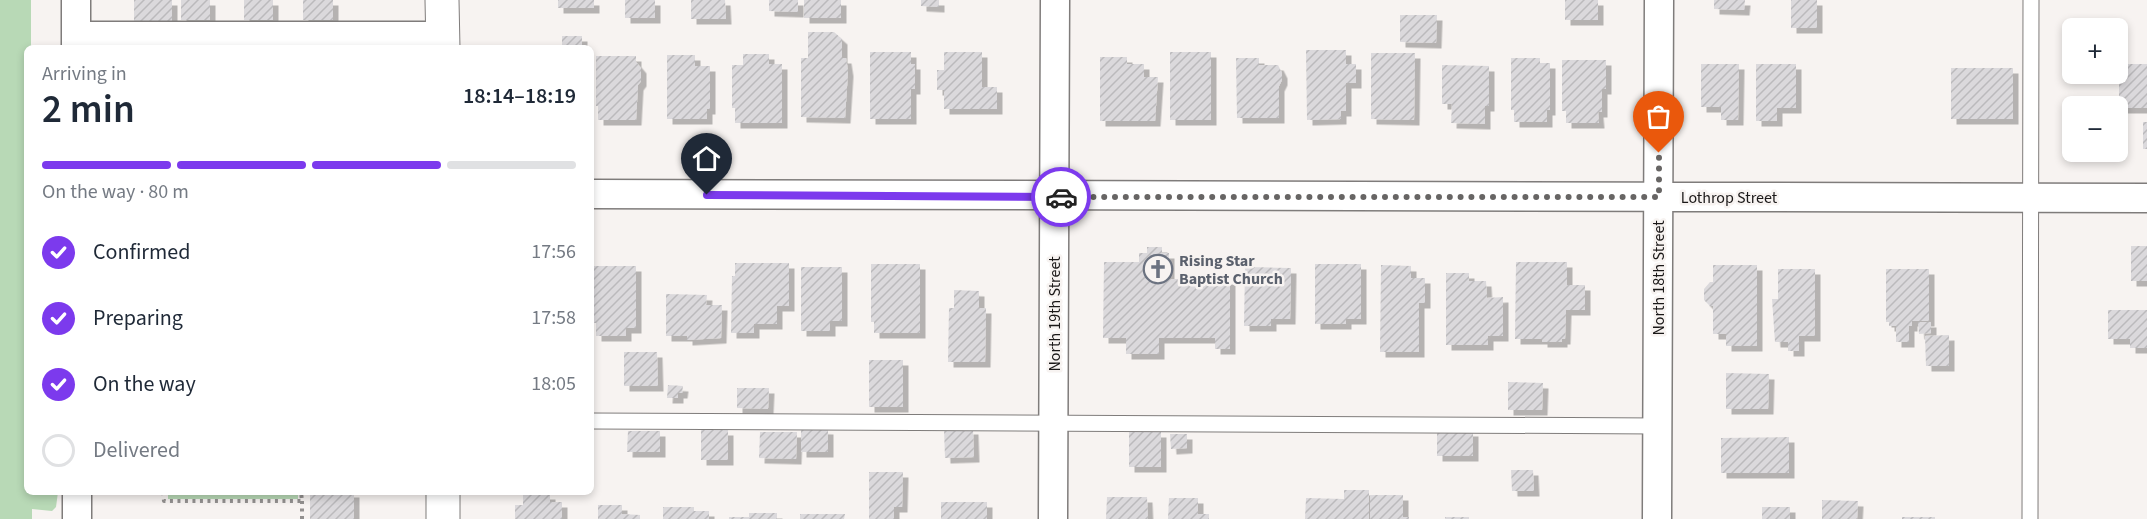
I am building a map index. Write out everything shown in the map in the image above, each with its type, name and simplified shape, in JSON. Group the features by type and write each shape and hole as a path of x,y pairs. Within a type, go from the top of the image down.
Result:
{"street":[{"path":"76,0 76,42 442,42 442,0"},
{"name":"North 19th Street","path":"1053,519 1055,0"},
{"name":"North 18th Street","path":"1657,519 1659,0"},
{"name":"Lothrop Street","path":"594,194 1054,197 2147,198"},
{"path":"77,495 77,519"},
{"path":"443,495 443,519"}],"lane":[{"path":"2030,519 2031,0"},
{"path":"594,421 1658,426"}],"path":[{"path":"163,495 164,501 302,501"},
{"path":"302,495 302,519"}],"green space":[{"path":"0,0 31,0 31,45 24,45 24,495 58,495 56,507 52,511 32,509 32,519 0,519"},
{"path":"168,495 298,495 298,499 168,499"}],"building":[{"path":"134,0 172,0 172,22 134,21"},
{"path":"181,0 210,0 210,20 181,20"},
{"path":"244,0 273,0 273,20 244,20"},
{"path":"303,0 333,0 333,20 303,20"},
{"path":"558,0 594,0 594,8 558,8"},
{"path":"625,0 655,0 655,18 625,18"},
{"path":"691,0 725,0 726,19 691,19"},
{"path":"769,0 798,0 798,12 769,11"},
{"path":"804,0 841,0 841,18 804,18"},
{"path":"921,0 939,0 939,7 921,6"},
{"path":"1565,0 1598,0 1598,20 1565,20"},
{"path":"1714,0 1745,0 1744,10 1714,9"},
{"path":"1791,0 1817,0 1817,28 1791,28"},
{"path":"1400,15 1437,15 1436,43 1400,42"},
{"path":"808,32 834,32 842,39 842,58 846,58 848,71 845,118 801,117 801,58 808,58"},
{"path":"562,36 582,36 582,45 562,45"},
{"path":"1306,50 1346,50 1346,64 1356,64 1356,83 1346,83 1346,111 1341,111 1341,119 1307,120"},
{"path":"870,52 911,52 911,64 915,64 915,89 911,89 911,119 870,119"},
{"path":"944,52 982,52 982,87 997,87 997,109 944,109 944,90 937,90 937,70 944,70"},
{"path":"1170,52 1211,52 1211,120 1170,120"},
{"path":"1371,53 1415,53 1414,120 1371,119"},
{"path":"743,54 769,54 769,64 782,64 782,123 735,123 735,108 732,108 732,65 743,65"},
{"path":"667,55 695,55 695,66 710,66 710,109 707,109 707,119 667,119"},
{"path":"596,56 636,56 636,62 641,68 641,81 638,85 636,120 598,120"},
{"path":"1100,57 1127,57 1127,64 1144,64 1144,77 1158,77 1155,121 1100,121"},
{"path":"1236,58 1259,58 1259,65 1278,65 1282,73 1279,86 1279,118 1237,118"},
{"path":"1511,58 1540,58 1540,63 1550,63 1550,110 1547,110 1547,122 1514,122 1514,110 1511,110"},
{"path":"1562,60 1606,60 1606,89 1602,89 1602,112 1598,112 1599,123 1566,123 1566,111 1562,111"},
{"path":"1701,64 1739,64 1738,120 1721,120 1721,107 1701,107"},
{"path":"1756,64 1796,64 1796,108 1777,108 1777,121 1756,121"},
{"path":"2128,64 2147,64 2147,108 2128,108 2128,96 2119,96 2119,84 2128,84"},
{"path":"1442,65 1489,66 1489,106 1485,106 1485,124 1451,123 1452,104 1442,104"},
{"path":"1951,68 2013,68 2013,119 1951,119"},
{"path":"2143,122 2147,122 2147,149 2143,149"},
{"path":"2131,246 2147,246 2147,281 2131,281"},
{"path":"1147,247 1162,247 1162,253 1169,253 1169,279 1230,279 1230,349 1215,349 1215,338 1159,338 1159,354 1126,354 1126,338 1103,338 1104,262 1139,262 1139,253 1147,253"},
{"path":"1516,262 1567,262 1567,285 1585,285 1585,310 1566,310 1565,339 1562,339 1562,342 1515,339"},
{"path":"735,263 789,263 789,306 777,306 777,324 754,324 754,333 731,333 732,276 735,276"},
{"path":"871,264 920,264 920,333 874,333 874,322 871,322"},
{"path":"1315,264 1361,264 1361,319 1346,319 1346,324 1315,324"},
{"path":"1381,265 1411,266 1411,278 1425,278 1425,303 1419,303 1419,352 1380,352"},
{"path":"1713,265 1757,265 1757,346 1726,346 1726,334 1713,334 1713,306 1704,300 1704,289 1710,282 1713,282"},
{"path":"594,266 636,266 636,328 626,328 626,336 596,336 596,323 594,323"},
{"path":"801,267 842,267 842,321 830,321 830,331 801,331"},
{"path":"1245,267 1291,268 1290,319 1271,319 1271,326 1244,326"},
{"path":"1778,269 1815,269 1815,336 1799,336 1799,351 1788,351 1788,342 1775,342 1772,299 1778,299"},
{"path":"1886,269 1929,269 1929,321 1912,321 1912,326 1909,326 1909,342 1896,342 1896,326 1889,326 1889,322 1886,322"},
{"path":"1446,273 1469,273 1469,281 1486,281 1487,298 1503,297 1503,336 1488,336 1488,345 1446,345"},
{"path":"954,290 979,291 979,308 986,308 985,362 948,362 949,308 954,308"},
{"path":"666,294 707,295 706,305 722,305 721,338 687,340 687,336 666,336"},
{"path":"2108,310 2147,310 2147,348 2130,348 2130,339 2108,339"},
{"path":"1918,322 1931,322 1931,333 1919,334"},
{"path":"1949,335 1949,366 1926,366 1925,336"},
{"path":"624,352 657,352 658,386 624,386"},
{"path":"869,360 903,360 903,407 869,407"},
{"path":"1726,373 1769,374 1768,409 1726,409"},
{"path":"1508,382 1543,383 1542,410 1508,410"},
{"path":"668,385 683,386 682,393 678,393 678,398 667,398"},
{"path":"737,388 769,388 768,409 737,408"},
{"path":"801,428 828,429 828,452 801,452"},
{"path":"944,429 973,429 974,457 945,458"},
{"path":"701,430 728,430 728,460 701,460"},
{"path":"628,431 660,431 660,452 627,452"},
{"path":"1437,431 1473,431 1473,456 1437,456"},
{"path":"760,432 797,432 796,459 759,458"},
{"path":"1129,432 1161,432 1161,467 1129,467"},
{"path":"1170,434 1187,434 1187,448 1171,449"},
{"path":"1789,437 1789,473 1721,473 1721,438"},
{"path":"1511,470 1533,470 1534,491 1512,491"},
{"path":"869,472 903,472 902,507 894,507 894,519 869,519"},
{"path":"1344,490 1369,490 1369,519 1305,519 1306,498 1344,499"},
{"path":"310,495 354,495 354,519 310,519"},
{"path":"523,495 550,495 550,502 562,502 562,519 515,519 515,505 523,505"},
{"path":"1370,495 1403,495 1403,517 1409,517 1409,519 1370,519"},
{"path":"1107,497 1147,497 1148,519 1106,519"},
{"path":"1169,498 1198,498 1198,514 1209,514 1209,519 1168,519"},
{"path":"1822,500 1858,501 1857,519 1822,519"},
{"path":"941,502 987,502 987,519 941,519"},
{"path":"598,505 622,505 622,514 640,515 640,519 598,519"},
{"path":"663,507 694,507 694,511 709,511 709,519 663,519"},
{"path":"1762,507 1790,507 1790,519 1762,519"},
{"path":"749,513 777,513 777,519 729,519 729,517 749,517"},
{"path":"800,514 845,514 844,519 800,519"},
{"path":"1445,517 1469,517 1469,519 1445,519"},
{"path":"1902,517 1935,517 1935,519 1902,519"}],"way so far":[{"path":"1061,197 1659,197 1659,153"}],"place":[{"name":"Rising Star Baptist Church","path":"1158,269"}],"route":[{"path":"707,195 1061,197"}]}
